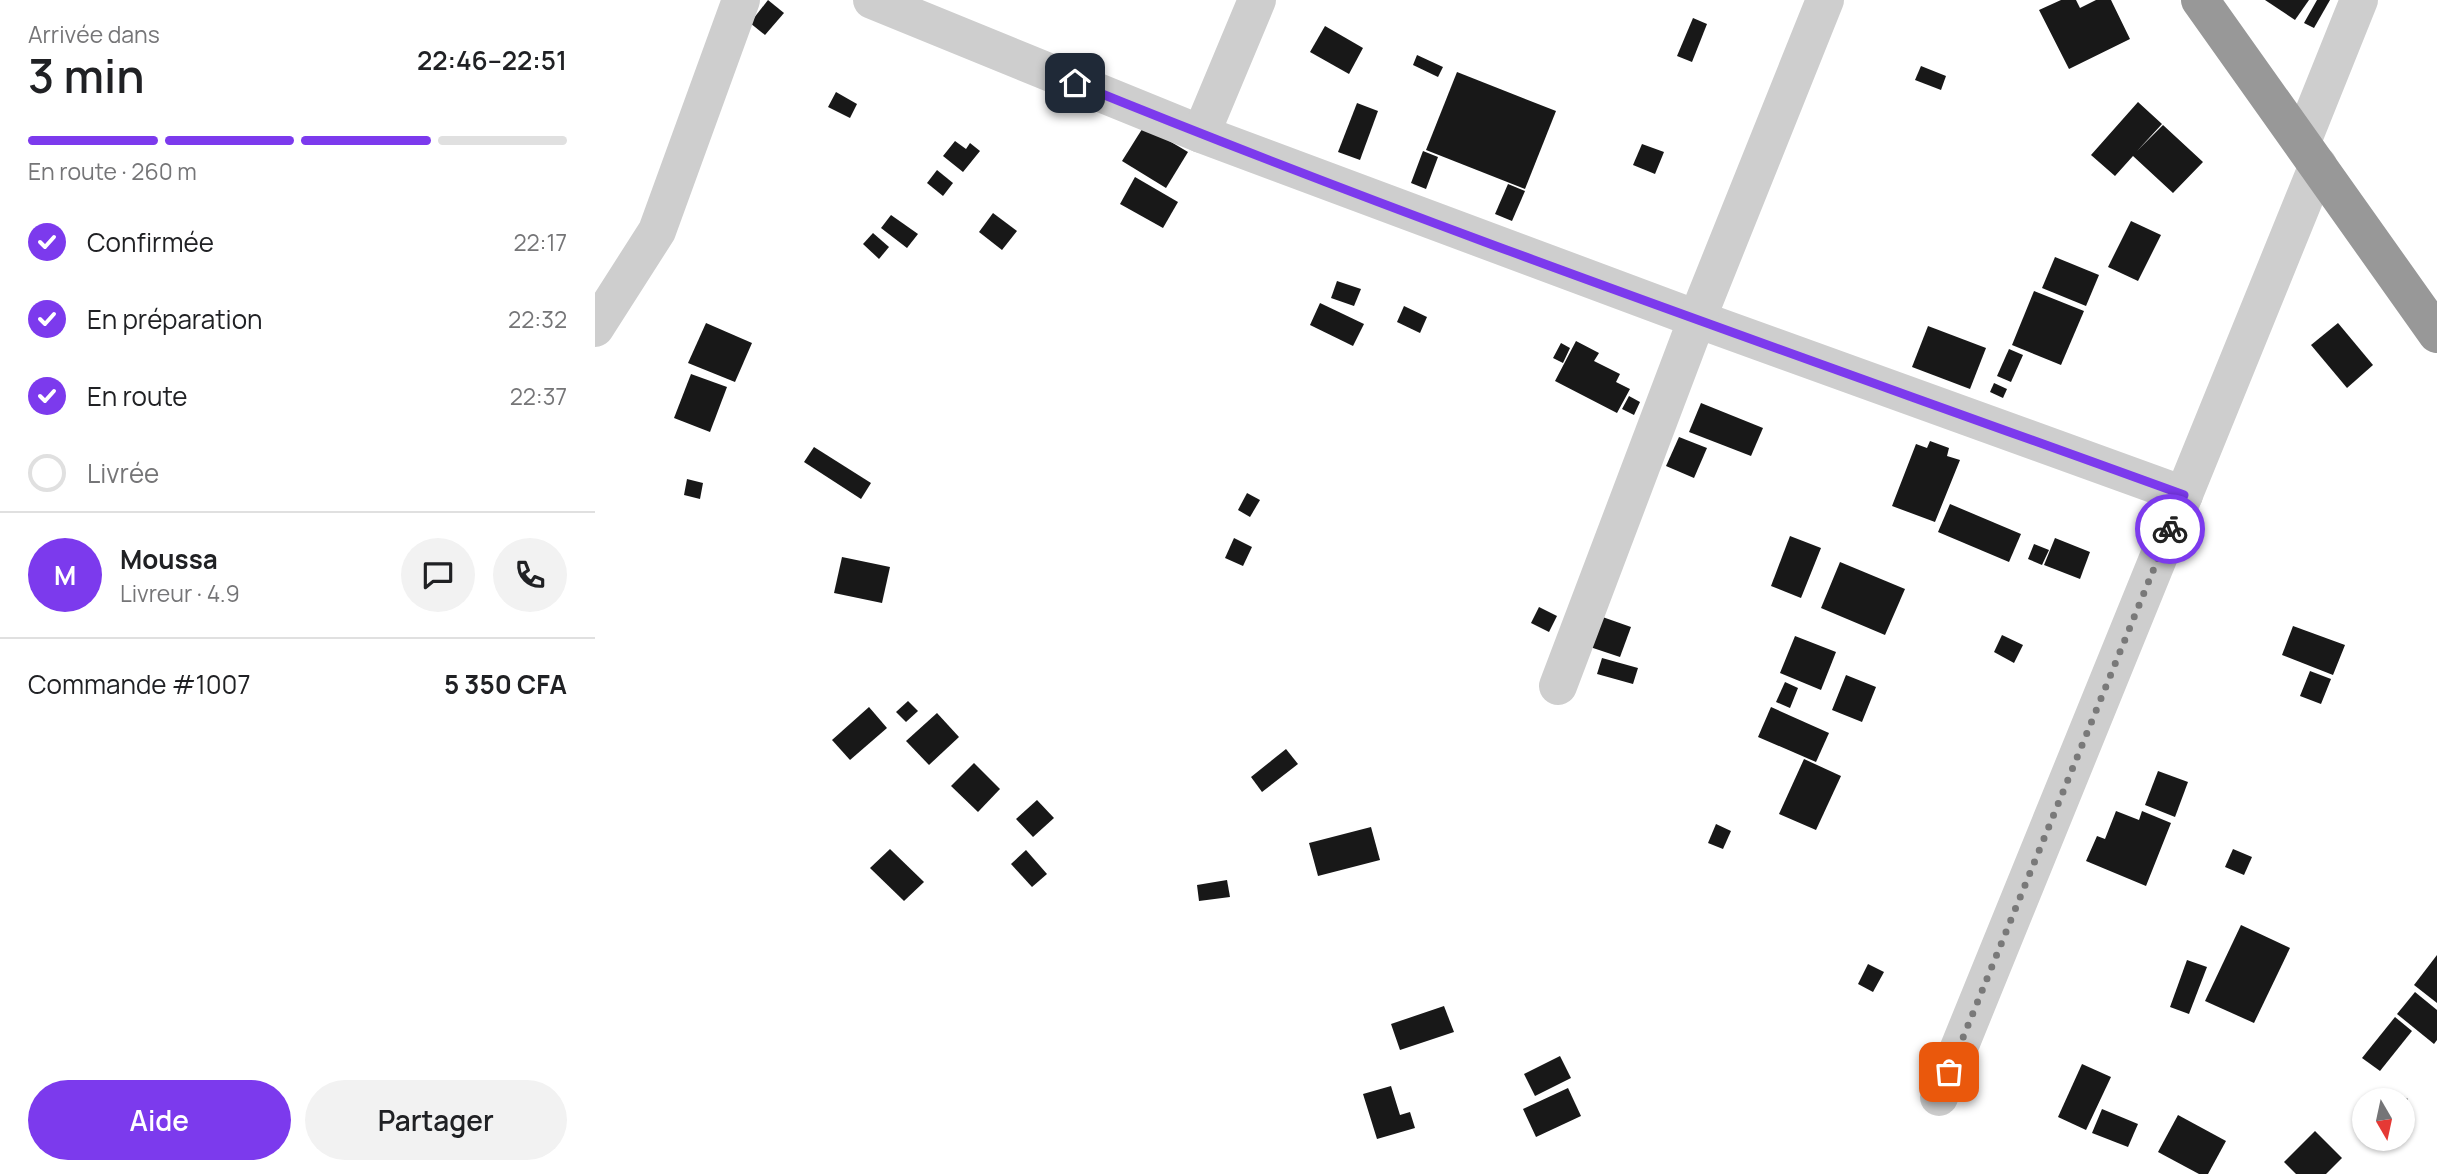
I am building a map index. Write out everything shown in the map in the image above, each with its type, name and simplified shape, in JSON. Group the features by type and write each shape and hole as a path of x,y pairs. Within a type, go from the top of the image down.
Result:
{"highway":[{"path":"2200,0 2437,334"}],"street":[{"path":"595,328 657,231 741,0"},
{"path":"872,0 1201,134 1697,319 2184,495"},
{"path":"1201,134 1257,0"},
{"path":"1557,686 1697,319 1825,0"},
{"path":"1939,1097 2184,495 2310,154 2359,0"}],"building":[{"path":"768,0 784,13 765,35 750,23"},
{"path":"2061,0 2076,0 2080,8 2096,0 2111,0 2130,39 2069,69 2039,10"},
{"path":"2265,0 2309,0 2295,20"},
{"path":"2317,0 2330,0 2314,28 2304,23"},
{"path":"1693,18 1707,24 1692,62 1677,56"},
{"path":"1325,26 1363,48 1349,74 1310,52"},
{"path":"1417,55 1443,67 1438,77 1413,65"},
{"path":"1921,66 1946,76 1941,90 1915,80"},
{"path":"1457,72 1556,111 1525,189 1426,150"},
{"path":"836,92 857,104 850,118 828,107"},
{"path":"2138,102 2162,124 2137,151 2163,125 2203,162 2173,193 2133,156 2115,176 2091,155"},
{"path":"1357,103 1378,111 1360,160 1338,152"},
{"path":"1144,126 1188,152 1166,188 1122,161"},
{"path":"955,141 966,149 970,143 980,151 963,172 943,156"},
{"path":"1642,144 1664,152 1655,174 1633,165"},
{"path":"1423,151 1438,157 1426,189 1411,183"},
{"path":"937,170 953,183 943,196 927,183"},
{"path":"1135,177 1178,202 1163,228 1120,204"},
{"path":"1508,184 1525,191 1512,221 1495,214"},
{"path":"993,213 1017,231 1002,250 979,232"},
{"path":"891,215 918,234 907,248 881,228"},
{"path":"2131,221 2161,235 2138,281 2108,267"},
{"path":"873,233 889,247 879,259 863,244"},
{"path":"2055,257 2099,275 2086,306 2042,288"},
{"path":"1337,281 1361,289 1354,306 1331,298"},
{"path":"2034,291 2084,311 2061,365 2012,345"},
{"path":"1320,303 1364,324 1353,346 1310,325"},
{"path":"1404,306 1427,317 1420,333 1397,322"},
{"path":"706,323 752,343 735,382 688,363"},
{"path":"2338,323 2373,365 2347,388 2311,345"},
{"path":"1928,326 1986,348 1970,389 1912,367"},
{"path":"1576,341 1599,353 1594,361 1620,374 1616,382 1630,389 1617,413 1555,381"},
{"path":"1561,343 1570,348 1563,363 1553,358"},
{"path":"2009,349 2023,355 2011,382 1997,376"},
{"path":"691,374 727,387 710,432 674,418"},
{"path":"1994,383 2007,389 2003,398 1990,392"},
{"path":"1629,396 1640,402 1634,415 1622,409"},
{"path":"1701,403 1763,428 1751,456 1689,432"},
{"path":"1679,437 1707,448 1694,478 1666,466"},
{"path":"1930,441 1949,448 1947,456 1960,460 1935,522 1892,506 1916,444 1927,448"},
{"path":"814,447 871,483 861,499 804,462"},
{"path":"687,479 703,483 700,499 684,495"},
{"path":"1247,493 1260,500 1250,517 1238,510"},
{"path":"1950,504 2021,534 2009,562 1938,532"},
{"path":"1790,536 1821,548 1801,598 1771,586"},
{"path":"1234,538 1252,547 1243,566 1225,558"},
{"path":"2055,538 2090,552 2080,579 2044,565"},
{"path":"2034,544 2049,550 2042,565 2028,559"},
{"path":"842,557 890,567 882,603 834,593"},
{"path":"1840,562 1905,589 1885,635 1821,608"},
{"path":"1539,607 1557,616 1549,632 1531,623"},
{"path":"1594,614 1631,627 1620,657 1584,645"},
{"path":"2293,626 2345,645 2333,675 2282,655"},
{"path":"2002,635 2023,645 2014,663 1994,652"},
{"path":"1795,636 1836,652 1821,690 1780,673"},
{"path":"1602,658 1638,668 1633,684 1597,674"},
{"path":"2310,671 2331,679 2321,704 2300,696"},
{"path":"1846,675 1876,687 1862,722 1832,710"},
{"path":"1785,682 1798,688 1790,708 1776,702"},
{"path":"908,701 918,711 906,722 896,712"},
{"path":"869,707 887,728 850,760 832,740"},
{"path":"1771,707 1829,733 1816,762 1758,737"},
{"path":"937,713 959,737 929,765 906,741"},
{"path":"1286,749 1298,764 1262,792 1251,777"},
{"path":"1804,759 1841,776 1816,830 1779,814"},
{"path":"974,763 1000,789 978,812 951,786"},
{"path":"2158,771 2188,782 2175,817 2145,805"},
{"path":"1037,800 1054,818 1033,837 1016,819"},
{"path":"2116,811 2139,820 2142,811 2171,823 2146,886 2086,861 2097,836 2105,839"},
{"path":"1716,824 1731,831 1723,849 1708,843"},
{"path":"1371,827 1380,860 1318,876 1309,843"},
{"path":"890,849 924,882 904,901 870,868"},
{"path":"2233,849 2252,857 2244,875 2225,867"},
{"path":"1026,850 1047,874 1032,887 1011,864"},
{"path":"1227,880 1230,897 1199,901 1197,885"},
{"path":"2241,925 2290,948 2254,1023 2205,1001"},
{"path":"2437,955 2437,1003 2414,985"},
{"path":"2187,960 2207,967 2189,1014 2170,1007"},
{"path":"1868,964 1884,972 1873,992 1858,984"},
{"path":"2415,992 2437,1010 2437,1040 2434,1044 2397,1014"},
{"path":"1444,1006 1454,1032 1400,1050 1391,1024"},
{"path":"2395,1017 2412,1031 2380,1071 2362,1058"},
{"path":"1560,1056 1571,1078 1535,1096 1524,1074"},
{"path":"2082,1064 2111,1077 2086,1130 2058,1117"},
{"path":"1391,1086 1400,1115 1410,1112 1415,1128 1377,1139 1363,1094"},
{"path":"1568,1088 1581,1116 1536,1137 1523,1109"},
{"path":"2102,1109 2138,1124 2128,1147 2092,1133"},
{"path":"2178,1115 2226,1141 2208,1174 2199,1174 2158,1152"},
{"path":"2315,1131 2342,1158 2326,1174 2296,1174 2284,1162"}],"way so far":[{"path":"1949,1072 2170,529"}],"route":[{"path":"1075,83 1201,134 1722,329 2184,495 2170,529"}]}
